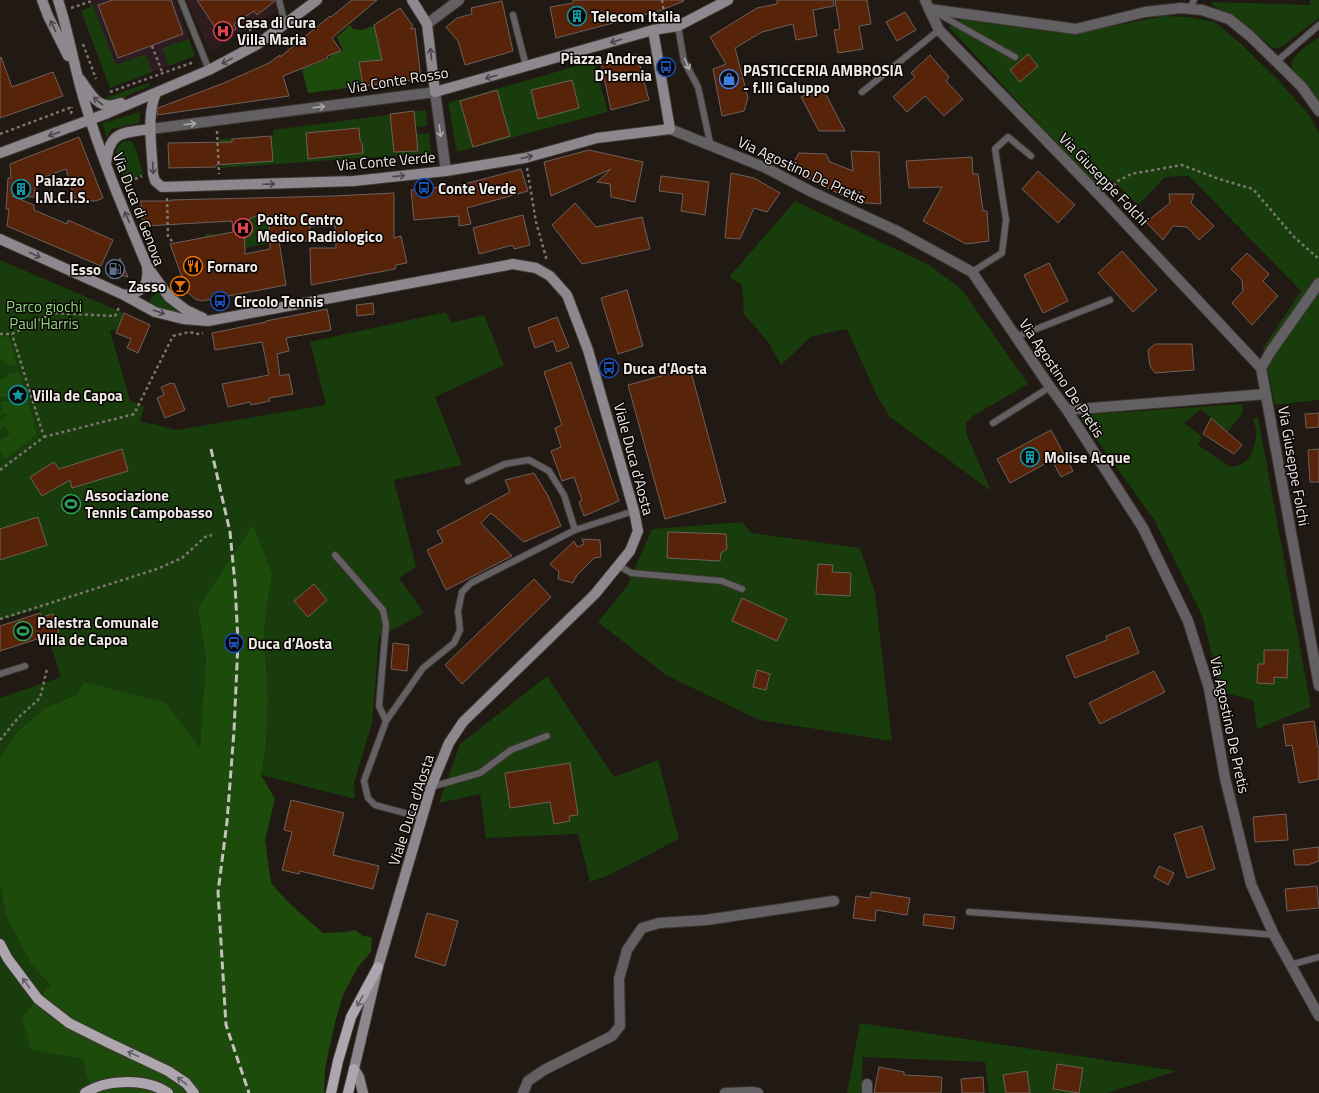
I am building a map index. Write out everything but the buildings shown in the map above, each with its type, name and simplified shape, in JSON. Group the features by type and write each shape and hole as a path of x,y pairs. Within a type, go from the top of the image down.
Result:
{"main road":[{"path":"42,0 48,16 76,74 94,98 103,105 113,106 122,103 131,103"},
{"path":"58,0 66,10 76,74"},
{"path":"1,150 90,120 208,70 258,44 317,0"},
{"path":"412,0 427,24 435,92"},
{"name":"Via Conte Rosso","path":"435,92 653,30 678,26 728,0"},
{"path":"653,30 670,129"},
{"name":"Via Duca di Genova","path":"76,74 106,166 147,266 148,277 144,287 135,294 124,295"},
{"path":"156,93 152,103 151,129 153,174 158,185 167,188"},
{"name":"Via Conte Rosso","path":"106,166 107,154 111,144 118,135 151,129"},
{"name":"Via Conte Verde","path":"167,188 354,181 446,171 525,158 597,138 670,129"},
{"name":"Viale Duca d'Aosta","path":"0,239 124,295 155,312 183,319 208,321 513,264 536,268 550,276 567,295 588,350 634,511 638,531 630,551 595,594 463,722 449,743 431,787 378,967 354,1069"},
{"path":"147,266 169,297 186,310 208,321"},
{"path":"0,944 8,959 38,999 56,1013 76,1026 168,1071 186,1083 194,1093"},
{"path":"331,1093 338,1061 351,1017 378,967"},
{"path":"348,1093 354,1069"},
{"path":"354,1069 359,1077 364,1093"},
{"path":"85,1093 92,1088 119,1082 144,1084 168,1093"}],"street":[{"path":"427,24 459,0"},
{"path":"927,4 1076,29 1145,12 1181,8 1192,4 1202,10 1229,20 1250,36 1302,87 1319,111"},
{"name":"Via Giuseppe Folchi","path":"927,4 939,30 1101,197 1262,368 1319,686"},
{"path":"435,92 446,171"},
{"name":"Via Conte Rosso","path":"151,129 435,92"},
{"name":"Via Agostino De Pretis","path":"670,129 711,147 766,168 812,192 897,231 972,272 1067,410 1143,528 1188,621 1209,688 1225,778 1251,884 1274,935 1319,1016"},
{"path":"1262,368 1319,283"},
{"name":"Via Giuseppe Folchi","path":"1067,410 1266,394"},
{"path":"524,1093 528,1081 544,1070 612,1036 620,1026 619,979 627,950 642,928 659,923 706,920 834,901"},
{"path":"725,1093 758,1093"}],"lane":[{"path":"181,0 208,70"},
{"path":"279,0 286,24"},
{"path":"927,4 1015,57"},
{"path":"513,16 526,66"},
{"path":"678,26 684,61 698,87 711,147"},
{"path":"1276,62 1319,26"},
{"path":"862,92 939,30"},
{"path":"972,272 1002,253 1006,220 995,149 1008,137 1031,156"},
{"path":"1016,337 1110,300"},
{"path":"993,423 1050,387"},
{"path":"468,482 505,464 529,460 549,471 564,495 575,530"},
{"path":"422,818 375,805 368,798 364,781 386,721 423,668 454,643 460,630 458,611 462,592 471,583 575,530 634,511"},
{"path":"335,555 383,610 386,625 379,706 386,721"},
{"path":"618,565 631,573 722,581 742,590"},
{"path":"0,674 25,666"},
{"path":"431,787 480,773 511,750 547,736"},
{"path":"969,912 1274,935"},
{"path":"1290,965 1319,957"}],"path":[{"path":"662,0 668,28"},
{"path":"66,10 92,1"},
{"path":"66,10 70,4"},
{"path":"243,18 258,44"},
{"path":"239,39 251,32"},
{"path":"81,37 96,81"},
{"path":"152,46 163,74"},
{"path":"108,93 204,58"},
{"path":"0,134 72,107"},
{"path":"217,121 219,186"},
{"path":"525,158 536,222 550,276"},
{"path":"1101,197 1118,181 1131,174 1182,165 1219,179 1253,189 1293,236 1319,259"},
{"path":"115,188 142,176 153,174"},
{"path":"167,188 168,237 174,243"},
{"path":"0,334 12,334 53,313 115,316 124,295"},
{"path":"0,470 44,437 134,414 173,336 189,332 198,334 211,332 208,321"},
{"path":"12,334 44,437"},
{"path":"0,619 157,569 182,558 205,537 212,535"},
{"path":"0,740 18,718 40,698 47,668"}],"shaded area":[{"path":"91,0 175,0 195,56 110,88 81,11 90,7 92,3"},
{"name":"Casa di Cura Villa Maria","path":"187,0 276,0 279,10 210,52"}],"green space":[{"path":"1310,0 1319,0 1319,18 1283,46 1277,48 1273,48 1236,18 1212,5 1211,2 1310,5"},
{"path":"92,3 116,65 146,54 152,72 110,88 81,11 90,7"},
{"path":"1163,16 1189,17 1215,22 1240,43 1278,80 1310,116 1319,133 1319,400 1275,405 1263,348 1301,291 1189,176 1165,177 1138,205 1112,180 1101,191 949,27 961,19 1074,34"},
{"path":"350,25 353,29 361,30 374,26 382,60 359,62 362,86 308,93 302,69 328,59 333,54 343,51 337,37"},
{"path":"1319,37 1319,104 1293,72 1292,62 1300,52"},
{"path":"189,39 195,56 169,66 162,48"},
{"path":"594,61 608,112 457,152 448,103"},
{"path":"148,83 150,86 130,94 121,100 107,101 106,98"},
{"path":"426,110 427,126 416,127 417,134 429,133 431,153 221,168 220,139 273,136 273,130"},
{"path":"140,112 139,123 111,129 107,138 102,123"},
{"path":"124,141 131,141 136,149 143,174 126,182 117,161 117,147"},
{"path":"795,201 929,265 952,282 963,291 1028,384 973,416 966,423 966,433 991,491 890,417 877,396 847,329 812,336 781,365 768,342 744,314 742,285 729,277"},
{"path":"256,216 269,216 282,241 207,255 205,234 213,234 213,240 244,241 244,224 249,219"},
{"name":"Parco giochi Paul Harris","path":"0,260 124,313 117,329 110,331 130,400 144,407 140,421 177,430 326,405 310,342 446,312 451,323 484,315 504,365 435,397 462,465 394,480 416,567 399,578 424,613 379,637 372,723 354,783 355,799 261,775 266,744 268,697 264,630 272,574 198,608 206,657 200,747 166,703 76,695 45,708 16,733 0,758 0,698 61,677 39,609 0,620"},
{"path":"157,286 189,317 146,304 154,295"},
{"path":"0,336 9,337 17,365 8,365 0,359"},
{"path":"19,372 26,396 0,397 0,380 6,378 9,373"},
{"path":"28,401 37,434 5,459 0,452 0,439 3,439 10,433 4,426 0,429 0,422 7,415 4,413 0,416 2,411 0,402"},
{"path":"1242,404 1243,413 1227,432 1201,409 1184,423 1202,437 1198,445 1231,467 1244,462 1252,452 1256,441 1256,430 1253,419 1258,417 1311,707 1257,729 1253,700 1221,692 1202,615 1155,521 1079,415"},
{"path":"742,522 752,533 860,548 875,593 892,741 759,720 666,675 598,622 627,586 652,529"},
{"path":"253,525 272,574 264,630 268,697 266,744 261,775 275,799 265,840 271,883 290,904 323,933 355,930 363,936 372,937 371,952 358,967 343,995 335,1022 325,1069 324,1093 92,1093 83,1059 31,1049 22,1017 50,985 31,964 6,916 0,884 0,758 16,733 45,708 76,695 85,682 166,703 200,747 206,657 198,608"},
{"path":"547,676 614,777 658,760 679,839 607,876 590,882 578,834 486,838 480,794 439,803 460,744"},
{"path":"0,884 6,916 31,964 50,985 22,1017 84,1059 87,1077 92,1093 0,1093"},
{"path":"860,1023 1177,1071 1107,1093 989,1093 985,1062 863,1057 861,1093 847,1093"}],"railway":[{"path":"211,449 230,532 235,584 238,642 234,731 227,822 218,892 226,1025 249,1093"}],"place":[{"name":"Telecom Italia","path":"577,16"},
{"name":"Casa di Cura Villa Maria","path":"223,31"},
{"name":"Piazza Andrea D'Isernia","path":"666,67"},
{"name":"PASTICCERIA AMBROSIA - f.lli Galuppo","path":"729,79"},
{"name":"Conte Verde","path":"424,188"},
{"name":"Palazzo I.N.C.I.S.","path":"21,189"},
{"name":"Potito Centro Medico Radiologico","path":"243,228"},
{"name":"Fornaro","path":"193,266"},
{"name":"Esso","path":"115,269"},
{"name":"Zasso","path":"180,286"},
{"name":"Circolo Tennis","path":"220,301"},
{"name":"Duca d'Aosta","path":"609,368"},
{"name":"Villa de Capoa","path":"18,395"},
{"name":"Molise Acque","path":"1030,457"},
{"name":"Associazione Tennis Campobasso","path":"71,504"},
{"name":"Palestra Comunale Villa de Capoa","path":"23,631"},
{"name":"Duca d’Aosta","path":"234,643"}]}
